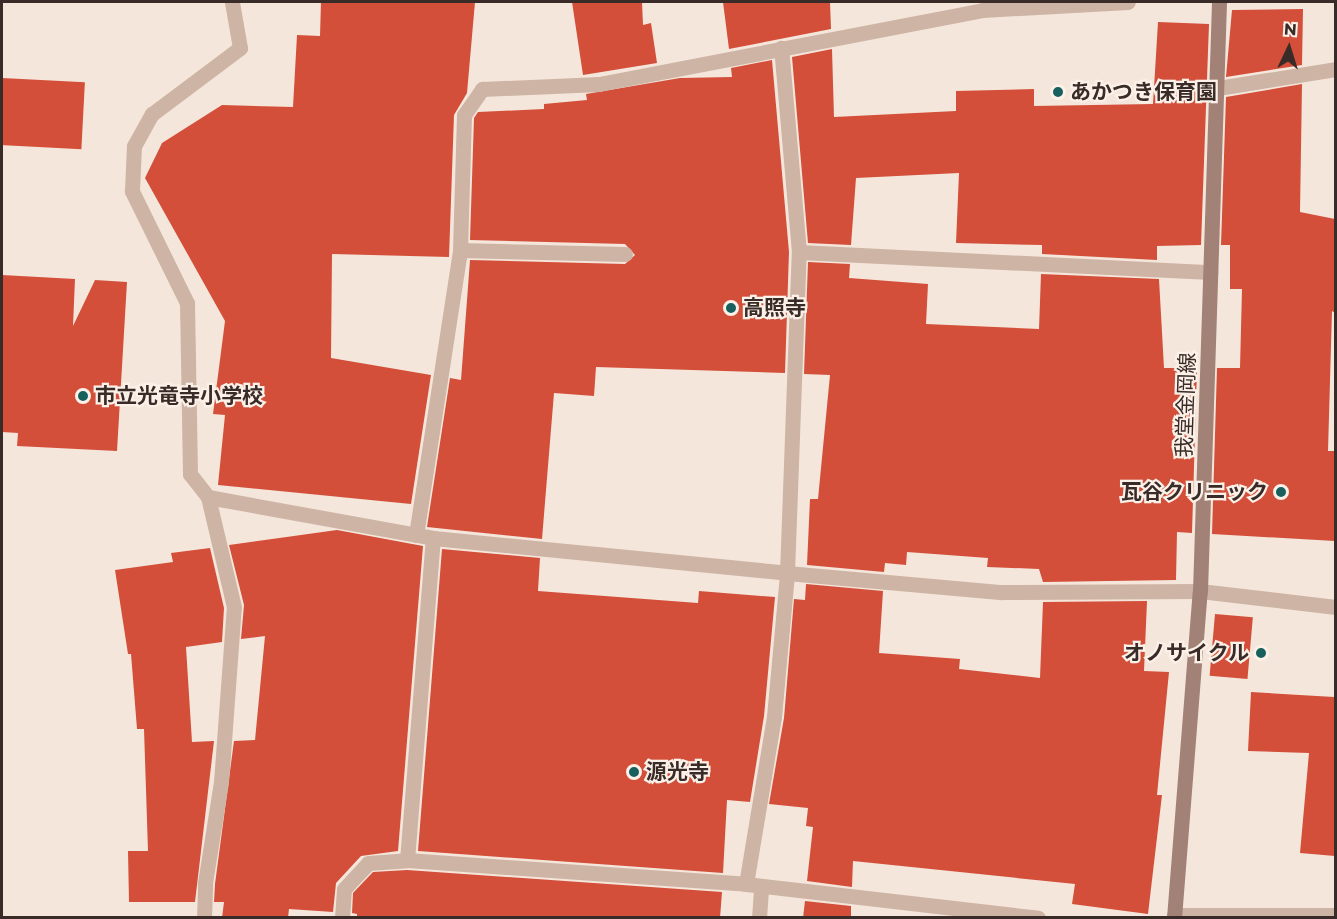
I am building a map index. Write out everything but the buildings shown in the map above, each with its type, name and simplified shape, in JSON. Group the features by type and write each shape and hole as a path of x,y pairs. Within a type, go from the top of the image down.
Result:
{"main road":[{"name":"我堂金岡線","path":"1174,916 1200,591 1220,2"}],"street":[{"path":"204,918 205,883 221,782 234,607 208,497 190,474 187,303 132,191 134,146 152,114 240,48 232,2"},
{"path":"416,535 460,250 464,115 482,89 599,84 982,10 1128,2"},
{"path":"759,918 754,885 774,717 787,573 799,252 781,48"},
{"path":"1218,88 1335,69"},
{"path":"460,250 625,254"},
{"path":"799,252 1211,272"},
{"path":"208,497 433,538 787,573 1002,592 1200,591 1335,607"},
{"path":"407,860 433,538"},
{"path":"342,918 344,889 368,863 407,860 754,885 1038,918"},
{"path":"1174,916 1335,915"}],"place":[{"name":"あかつき保育園","path":"1058,92"},
{"name":"高照寺","path":"731,308"},
{"name":"市立光竜寺小学校","path":"83,396"},
{"name":"瓦谷クリニック","path":"1281,492"},
{"name":"オノサイクル","path":"1261,653"},
{"name":"源光寺","path":"634,772"}]}
